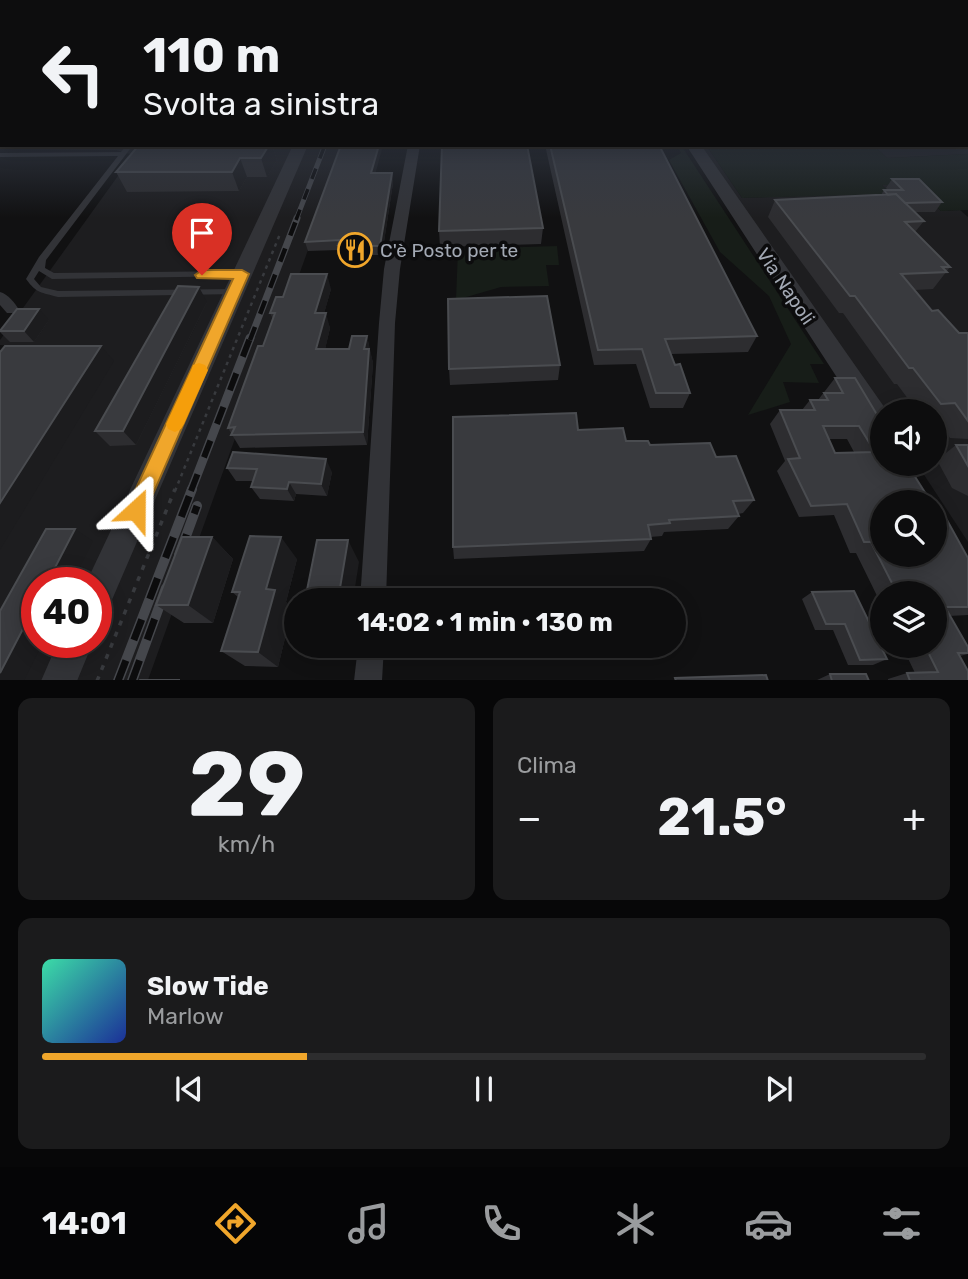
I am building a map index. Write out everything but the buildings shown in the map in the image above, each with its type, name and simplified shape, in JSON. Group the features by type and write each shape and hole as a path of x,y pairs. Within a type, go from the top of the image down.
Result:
{"street":[{"path":"110,567 297,155"},
{"path":"374,588 387,323 392,269 412,155"},
{"name":"Via Napoli","path":"700,155 870,407"},
{"path":"0,296 12,310"},
{"path":"58,680 69,658"},
{"path":"368,680 370,658"}],"lane":[{"path":"0,155 33,155"},
{"path":"122,155 42,259 30,279 38,289 58,295 169,293 238,283"},
{"path":"42,259 41,269 52,276 178,275 238,283"},
{"path":"169,293 178,275"},
{"path":"92,293 107,276"}],"path":[{"path":"97,680 281,234"}],"shaded area":[{"path":"132,155 342,155 291,297 286,297 148,680 0,680 0,370 14,346 0,345 0,340"},
{"path":"678,155 687,155 824,364 810,364 819,383 783,382 790,402 748,415 791,344 769,296 720,252 669,160"},
{"path":"707,155 713,155 742,198 889,193 881,184 914,185 941,211 960,210 968,217 968,542 947,510 947,490 934,490 925,476 947,476 947,399 875,399"},
{"path":"713,155 883,155 887,158 968,155 968,210 941,211 914,185 882,185 890,194 742,198"},
{"path":"883,155 953,155 887,158"},
{"path":"557,246 559,265 546,265 549,286 501,287 456,300 458,249"}],"railway":[{"path":"296,220 321,155"},
{"path":"250,340 297,218"},
{"path":"191,491 250,338"},
{"path":"118,680 192,489"},
{"path":"179,555 197,506"},
{"path":"132,680 166,588"}],"slow traffic":[{"path":"175,424 199,370"}],"place":[{"name":"C'è Posto per te","path":"355,250"}],"route":[{"path":"136,510 242,274 202,275"}]}
